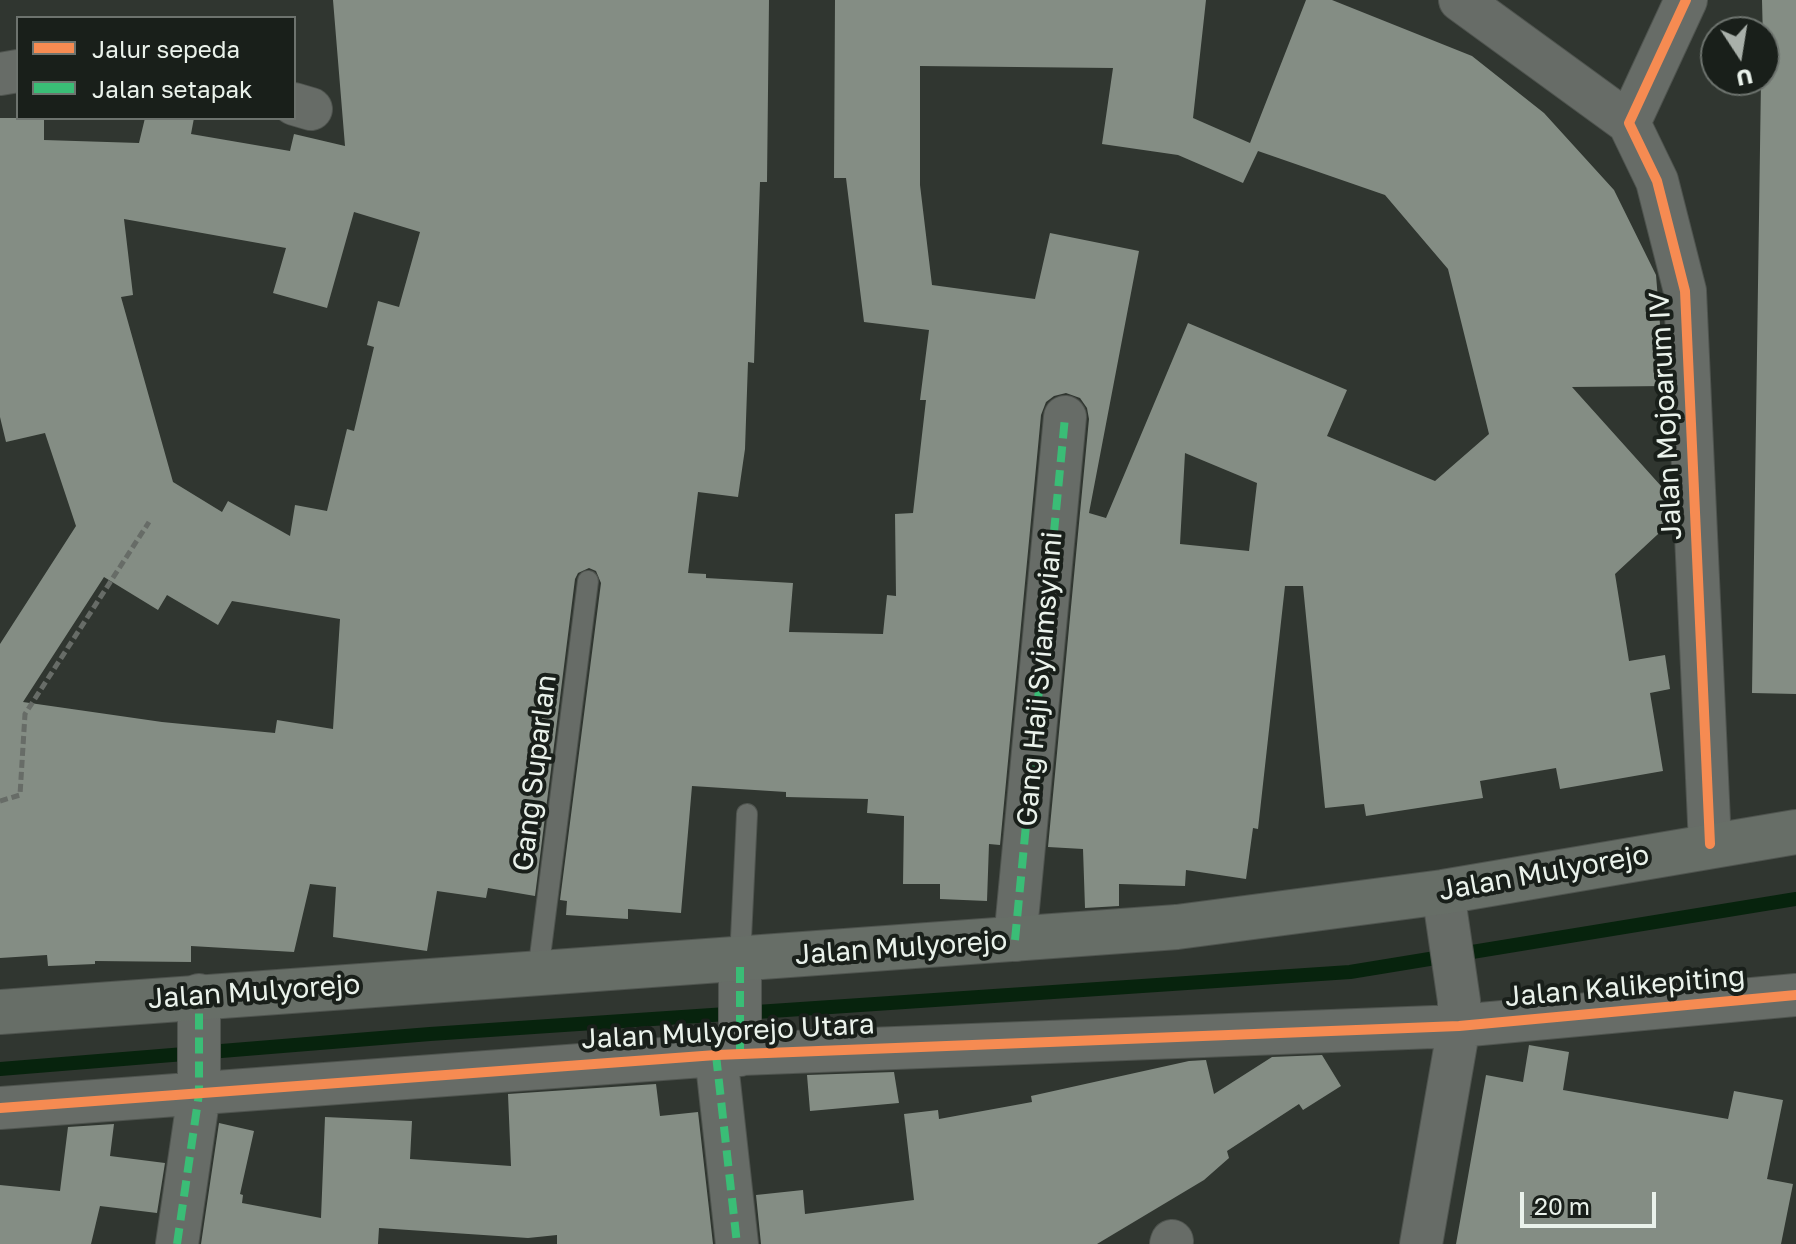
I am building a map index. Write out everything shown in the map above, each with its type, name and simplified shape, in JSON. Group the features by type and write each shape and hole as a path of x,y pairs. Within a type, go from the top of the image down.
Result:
{"main road":[{"name":"Jalan Mulyorejo","path":"0,1012 198,1006 538,972 741,972 1015,940 1177,927 1443,892 1709,824 1796,832"}],"street":[{"path":"1460,0 1629,123 1686,0"},
{"name":"Jalan Mojoarum IV","path":"1629,123 1657,181 1685,291 1709,824"},
{"name":"Gang Haji Syiamsyiani","path":"1015,940 1065,417"},
{"path":"1421,1244 1459,1013 1443,892"},
{"path":"737,1244 733,1047 741,972"},
{"name":"Jalan Kalikepiting","path":"1459,1013 1796,995"},
{"path":"177,1244 199,1086 198,1006"},
{"name":"Jalan Mulyorejo Utara","path":"0,1108 199,1086 733,1047 1121,1037 1459,1013"}],"lane":[{"name":"Gang Suparlan","path":"538,972 588,581"},
{"path":"741,972 747,814"}],"path":[{"path":"0,801 20,795 25,714 149,522"}],"building":[{"path":"333,0 769,0 767,182 760,182 754,363 748,362 745,449 738,497 698,492 688,573 706,574 706,578 793,583 789,632 883,634 887,595 896,596 895,514 913,513 926,400 920,400 929,330 864,322 846,178 834,178 835,0 1206,0 1193,118 1250,143 1306,0 1332,0 1472,56 1544,113 1614,190 1656,275 1665,386 1572,387 1670,496 1671,522 1615,574 1629,661 1665,655 1670,689 1650,693 1663,771 1560,789 1556,768 1480,781 1483,798 1366,816 1364,804 1325,808 1303,586 1285,586 1258,829 1253,828 1246,879 1186,870 1185,886 1119,884 1119,906 1085,908 1083,849 1048,847 1089,419 1087,408 1080,398 1066,393 1046,402 1041,415 1000,845 989,844 987,901 940,899 940,884 903,884 904,816 867,813 868,799 786,797 786,792 692,786 681,913 628,909 628,919 566,915 567,901 560,900 601,583 596,571 589,568 578,573 575,579 535,896 488,888 486,898 437,891 427,951 333,937 336,887 310,884 294,952 191,946 191,962 95,961 95,964 48,966 47,955 0,958 0,644 76,526 45,433 6,442 0,417 0,118 44,120 44,140 139,143 145,120 194,120 191,134 290,151 294,134 345,146","holes":["920,66 1113,68 1102,144 1178,155 1243,183 1258,151 1385,195 1448,269 1489,434 1435,481 1327,436 1347,390 1188,323 1106,518 1089,513 1139,251 1050,233 1035,299 932,285 920,185","354,212 420,232 399,307 378,301 367,345 374,347 354,431 347,429 327,511 295,505 290,536 228,501 222,512 173,482 121,297 133,295 124,219 286,248 273,293 327,308","1185,453 1257,483 1249,551 1180,544","104,577 158,610 167,595 218,625 232,601 340,619 333,729 277,720 275,733 162,722 23,702"]},
{"path":"1762,0 1796,0 1796,694 1752,693 1761,96 1780,96 1780,16 1762,16"},
{"path":"1529,1045 1569,1052 1563,1090 1728,1119 1734,1091 1783,1100 1767,1179 1793,1184 1781,1244 1456,1244 1486,1075 1523,1082"},
{"path":"1322,1055 1341,1086 1303,1110 1299,1104 1227,1151 1229,1158 1204,1180 1097,1244 761,1244 756,1195 803,1190 805,1214 914,1200 904,1114 938,1110 939,1119 1032,1102 1031,1096 1189,1061 1206,1060 1214,1094 1272,1057"},
{"path":"894,1072 899,1103 810,1111 807,1075"},
{"path":"656,1084 660,1116 698,1112 713,1244 557,1244 557,1235 528,1238 379,1228 378,1244 201,1244 219,1123 254,1131 240,1194 243,1195 242,1203 321,1218 325,1117 412,1121 410,1159 511,1166 508,1094"},
{"path":"114,1124 110,1156 165,1163 157,1213 100,1206 91,1244 0,1244 0,1185 60,1191 68,1127"}],"waterway":[{"path":"0,1069 430,1034 1350,972 1796,899"}],"marked path":[{"path":"1015,940 1065,417"},
{"path":"740,959 740,1055"},
{"path":"177,1244 199,1094 199,995"},
{"path":"716,1055 737,1244"}],"cycle path":[{"path":"1686,0 1629,123 1657,181 1685,291 1710,844"},
{"path":"0,1108 716,1055 1459,1026 1796,995"}]}
